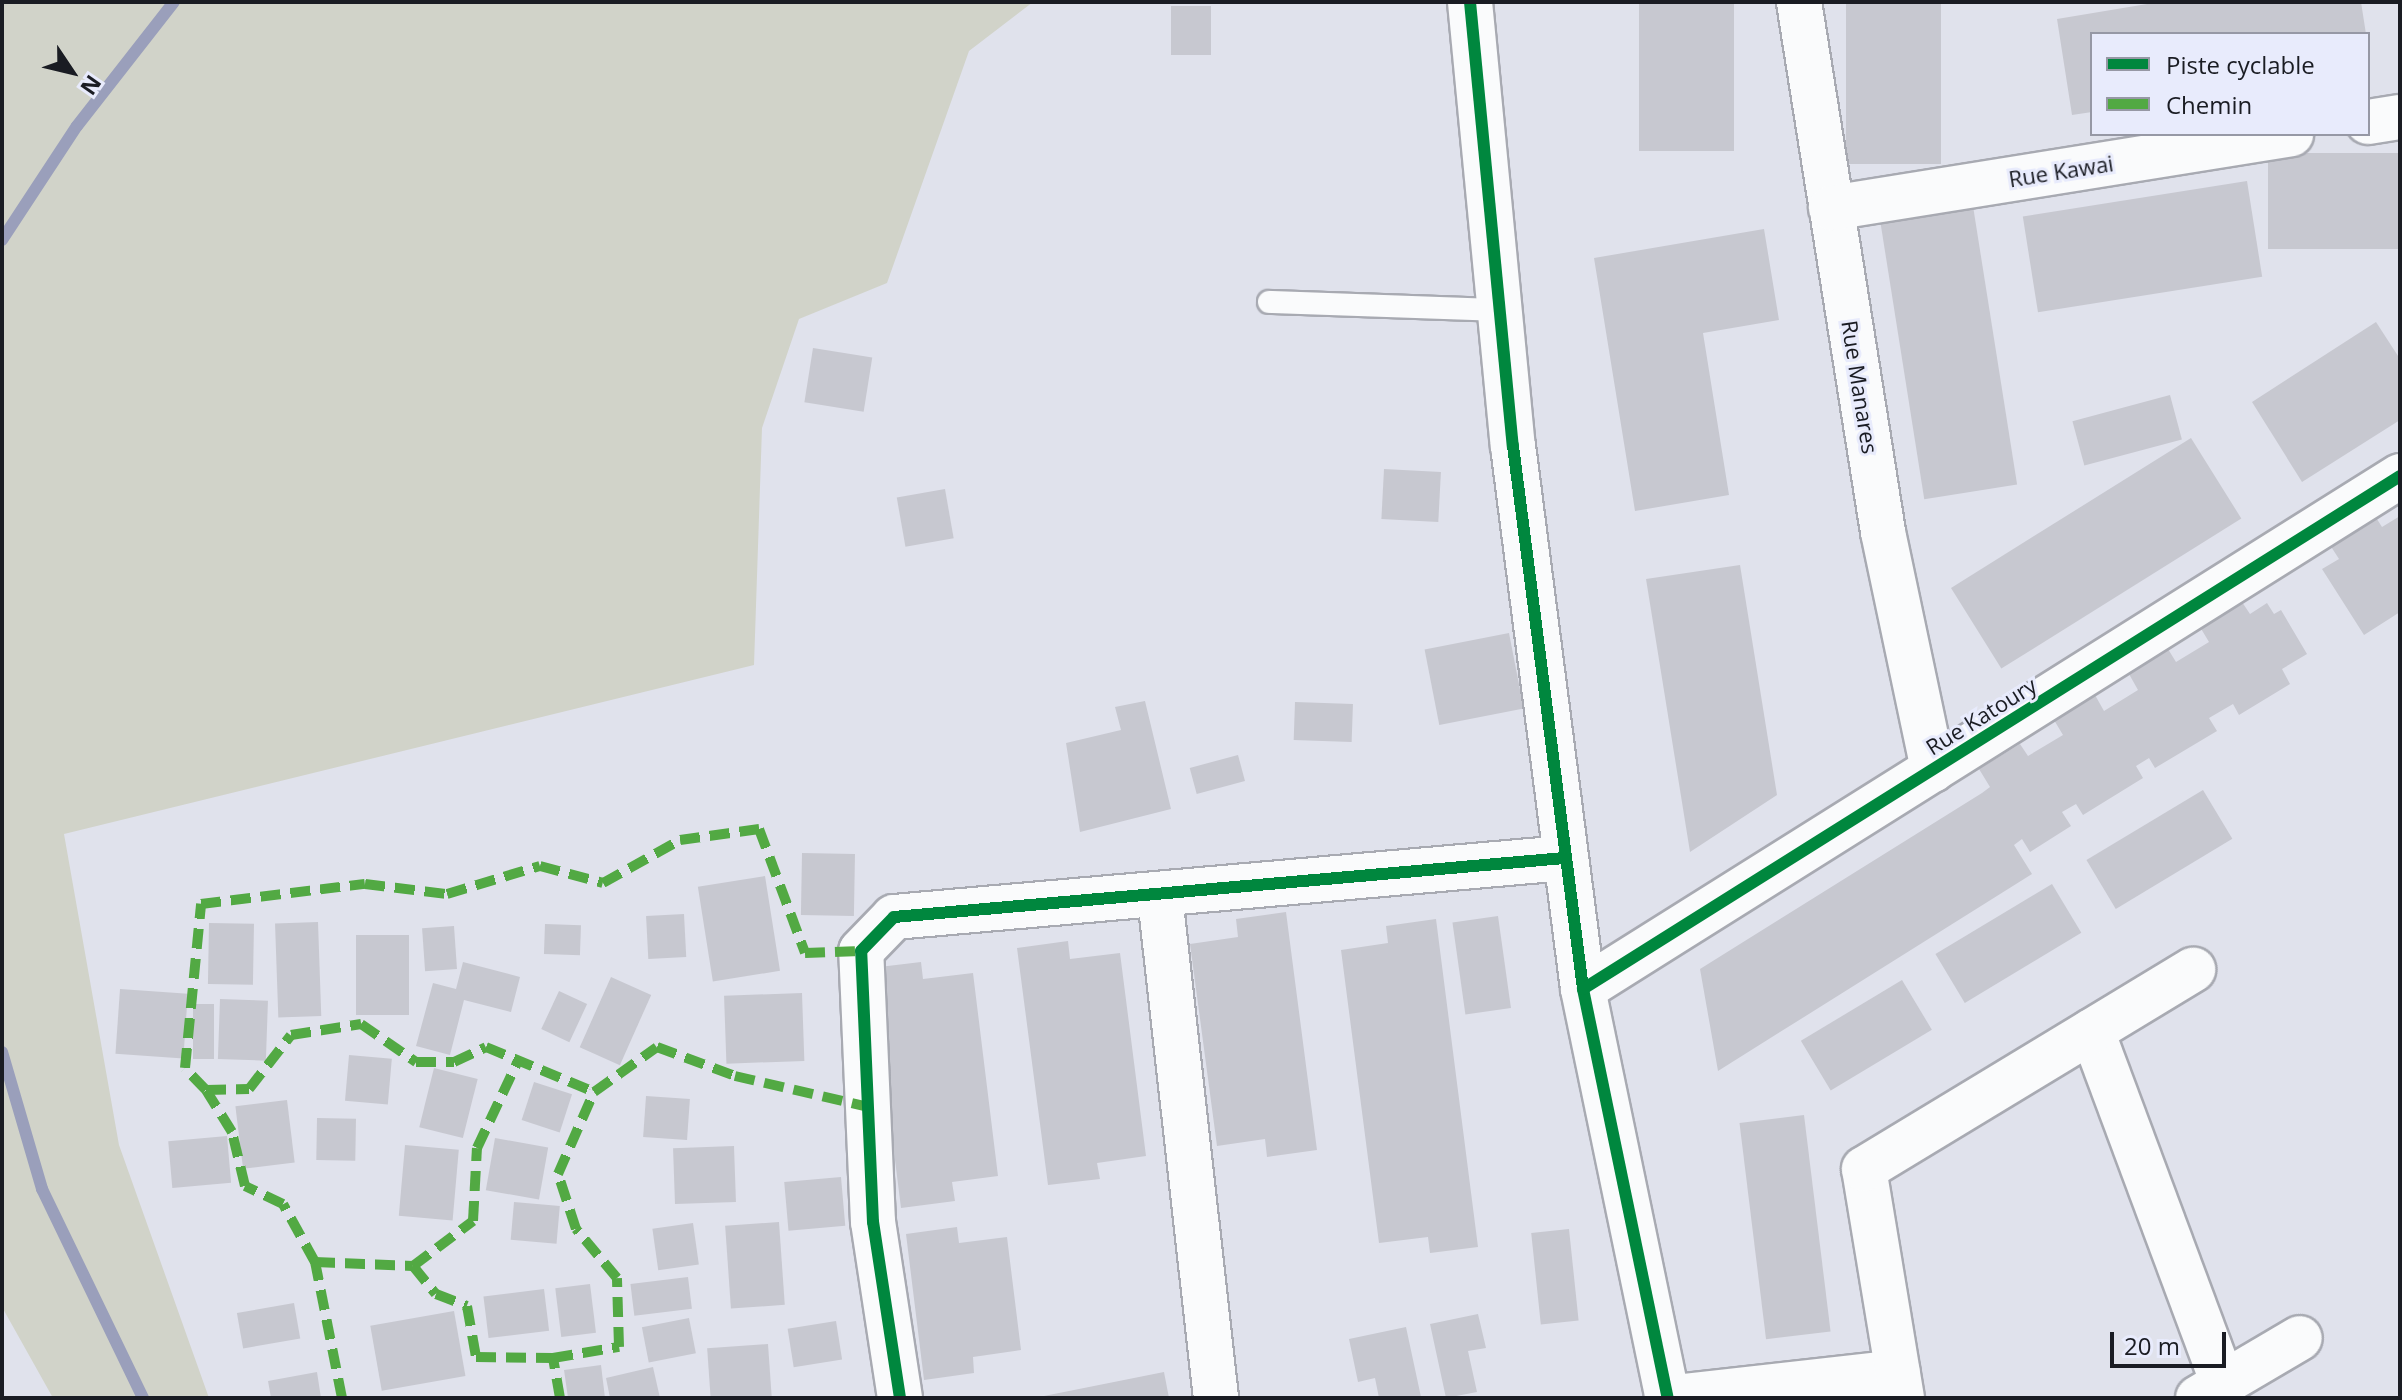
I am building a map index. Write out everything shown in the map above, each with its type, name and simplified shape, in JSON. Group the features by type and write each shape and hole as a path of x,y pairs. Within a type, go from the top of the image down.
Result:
{"street":[{"path":"1470,2 1498,310 1583,989 1668,1398 1900,1385 1864,1169 2193,970"},
{"name":"Rue Manares","path":"1799,2 1883,532 1933,770"},
{"path":"2370,122 2400,117"},
{"name":"Rue Kawai","path":"1831,208 2279,136"},
{"name":"Rue Katoury","path":"1583,989 2400,476"},
{"path":"900,1398 873,1222 861,951 894,917 1160,897 1565,858"},
{"path":"1160,897 1216,1398"},
{"path":"2092,1031 2211,1391 2300,1338"}],"lane":[{"path":"1269,302 1498,310"}],"shaded area":[{"path":"2,2 1033,2 969,51 887,283 799,319 762,428 754,665 64,834 119,1145 209,1398 53,1398 2,1307"}],"building":[{"path":"1639,2 1734,2 1734,151 1639,151"},
{"path":"1846,2 1941,2 1941,164 1846,164"},
{"path":"2159,2 2361,2 2366,32 2090,32 2090,112 2072,115 2057,19"},
{"path":"1171,6 1211,6 1211,55 1171,55"},
{"path":"2268,153 2400,153 2400,249 2268,249"},
{"path":"2247,181 2262,277 2038,312 2023,217"},
{"path":"1973,206 2017,485 1924,499 1880,221"},
{"path":"1764,229 1779,320 1703,333 1729,495 1635,511 1594,258"},
{"path":"2376,322 2400,359 2400,420 2302,482 2252,402"},
{"path":"813,348 872,357 864,412 804,402"},
{"path":"2170,395 2182,439 2084,466 2072,421"},
{"path":"2191,438 2241,519 2001,669 1951,588"},
{"path":"1384,469 1441,472 1438,522 1381,519"},
{"path":"945,489 954,538 905,547 897,498"},
{"path":"2375,516 2382,527 2400,516 2400,612 2364,635 2322,569 2339,559 2330,545"},
{"path":"1740,565 1777,795 1690,852 1646,579"},
{"path":"2242,602 2250,614 2267,603 2274,614 2281,610 2307,654 2282,669 2290,684 2239,715 2233,704 2209,718 2217,731 2155,768 2149,758 2136,766 2143,778 2083,815 2076,804 2062,812 2071,826 2030,852 2022,839 2014,845 2032,874 1718,1071 1700,969 1982,793 1990,787 1979,769 2020,744 2028,756 2063,735 2054,720 2095,695 2104,711 2138,690 2129,674 2168,649 2176,662 2209,642 2200,627"},
{"path":"1509,633 1524,709 1439,725 1425,649"},
{"path":"1145,701 1171,809 1080,832 1066,743 1121,730 1115,707"},
{"path":"1295,702 1353,704 1352,742 1294,740"},
{"path":"1238,755 1245,781 1197,794 1190,768"},
{"path":"2203,790 2232,839 2116,909 2086,860"},
{"path":"802,853 855,854 854,916 801,915"},
{"path":"765,876 780,971 713,981 698,887"},
{"path":"2052,884 2081,933 1965,1003 1935,954"},
{"path":"1286,912 1317,1150 1267,1157 1265,1139 1217,1146 1190,944 1238,937 1236,919"},
{"path":"684,914 686,957 648,959 646,916"},
{"path":"1498,916 1511,1008 1465,1014 1452,922"},
{"path":"1436,919 1478,1247 1430,1253 1428,1237 1379,1243 1341,950 1388,943 1386,926"},
{"path":"318,922 321,1016 278,1017 275,924"},
{"path":"209,923 254,924 253,985 208,984"},
{"path":"545,924 581,925 580,955 544,954"},
{"path":"454,926 457,969 425,971 422,928"},
{"path":"356,935 409,935 409,1015 356,1015"},
{"path":"1068,941 1070,959 1120,953 1146,1156 1097,1163 1100,1179 1048,1185 1017,948"},
{"path":"463,962 520,977 511,1012 464,1000 450,1055 416,1046 433,983 456,989"},
{"path":"921,962 923,979 973,973 998,1176 952,1182 955,1201 901,1208 871,968"},
{"path":"611,977 651,995 620,1065 580,1047"},
{"path":"1902,980 1932,1030 1831,1090 1801,1041"},
{"path":"120,989 188,994 183,1059 115,1054"},
{"path":"559,991 587,1004 569,1042 541,1029"},
{"path":"802,993 804,1061 726,1064 724,996"},
{"path":"220,999 268,1001 266,1061 218,1059"},
{"path":"193,1004 214,1004 214,1059 193,1059"},
{"path":"349,1055 392,1059 388,1105 345,1101"},
{"path":"434,1068 478,1079 463,1138 419,1127"},
{"path":"534,1082 572,1094 560,1132 522,1120"},
{"path":"646,1096 690,1099 687,1140 643,1137"},
{"path":"287,1100 295,1163 243,1169 235,1106"},
{"path":"1804,1115 1831,1331 1766,1339 1739,1123"},
{"path":"317,1118 356,1119 355,1161 316,1160"},
{"path":"227,1136 231,1183 172,1188 168,1141"},
{"path":"495,1138 548,1147 539,1200 486,1190"},
{"path":"405,1145 459,1150 453,1220 399,1216"},
{"path":"734,1146 736,1202 675,1204 673,1148"},
{"path":"841,1177 845,1226 788,1231 784,1182"},
{"path":"514,1202 560,1206 557,1244 511,1240"},
{"path":"779,1222 785,1305 731,1309 725,1226"},
{"path":"693,1223 699,1265 658,1270 652,1229"},
{"path":"957,1227 959,1243 1007,1237 1021,1350 973,1357 974,1373 924,1380 906,1234"},
{"path":"1569,1229 1579,1320 1541,1324 1531,1233"},
{"path":"688,1277 692,1309 634,1316 630,1284"},
{"path":"590,1284 596,1333 561,1337 555,1288"},
{"path":"544,1289 549,1331 489,1338 483,1296"},
{"path":"294,1303 300,1338 243,1349 237,1313"},
{"path":"454,1311 465,1376 382,1391 370,1326"},
{"path":"1478,1314 1486,1348 1468,1351 1477,1392 1446,1398 1430,1324"},
{"path":"689,1318 696,1353 649,1362 642,1327"},
{"path":"836,1321 842,1360 794,1367 788,1329"},
{"path":"1406,1327 1421,1397 1379,1398 1375,1378 1358,1382 1349,1339"},
{"path":"768,1344 772,1398 711,1398 707,1348"},
{"path":"601,1365 605,1398 568,1398 564,1370"},
{"path":"653,1367 660,1398 610,1398 606,1378"},
{"path":"317,1372 321,1398 271,1398 268,1381"},
{"path":"1164,1372 1169,1398 1039,1398 1039,1397"}],"waterway":[{"path":"2,240 77,126 174,2"},
{"path":"2,1052 42,1189 143,1398"}],"marked path":[{"path":"206,1090 185,1068 201,904 365,884 447,894 540,866 603,883 680,840 759,829 805,953 861,951"},
{"path":"342,1398 315,1262 283,1204 245,1186 232,1132 206,1090 249,1089 291,1035 361,1024 416,1062 454,1062 486,1047 594,1092 657,1047 735,1076 872,1108"},
{"path":"315,1262 413,1266 473,1221 477,1148 518,1061"},
{"path":"560,1398 553,1358 619,1347 617,1278 576,1229 558,1174 594,1092"},
{"path":"413,1266 436,1294 467,1306 476,1357 553,1358"}],"cycle path":[{"path":"1470,2 1513,446 1583,989 1668,1398"},
{"path":"1583,989 2400,476"},
{"path":"900,1398 873,1222 861,951 894,917 1565,858"}]}
